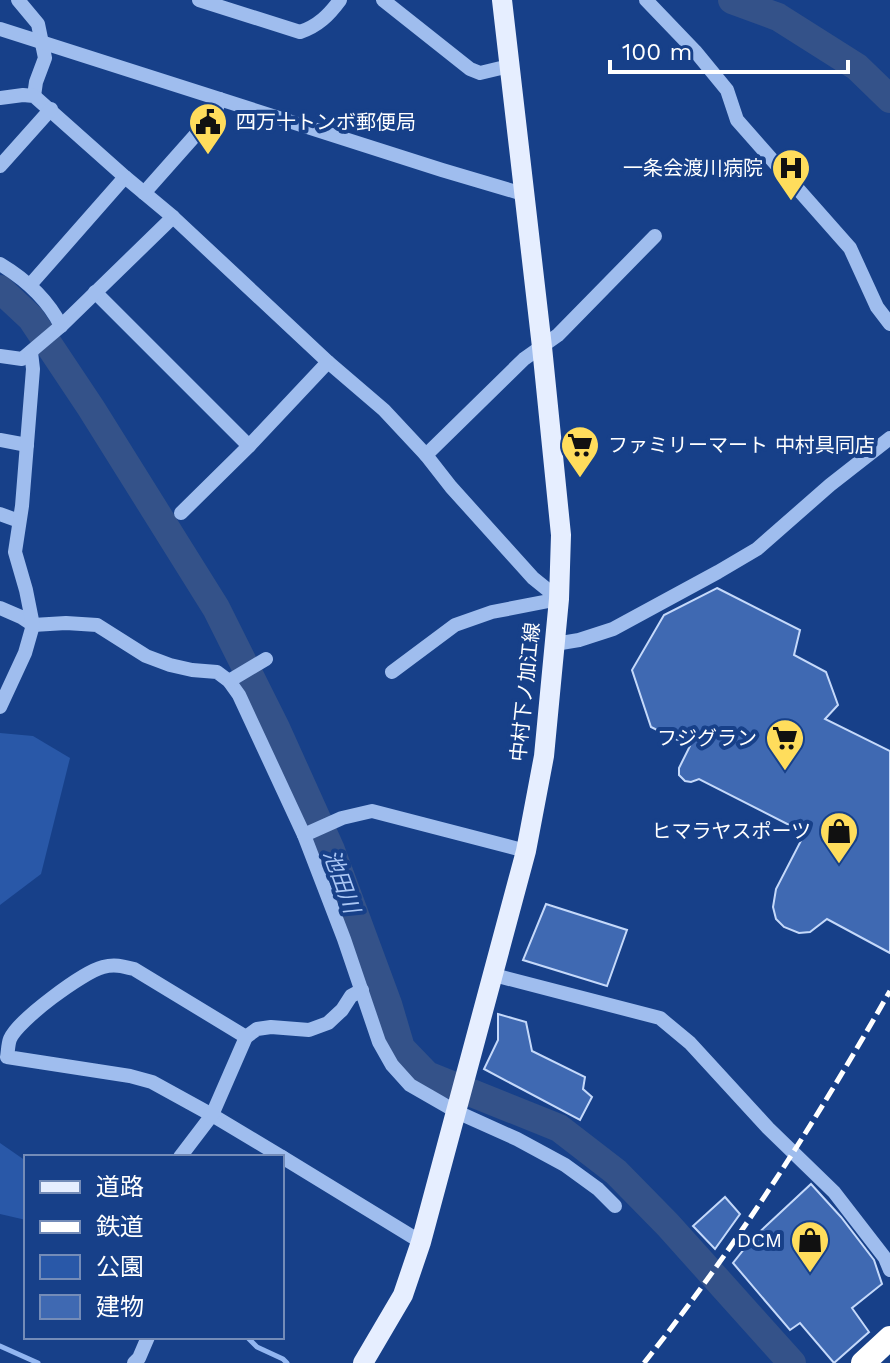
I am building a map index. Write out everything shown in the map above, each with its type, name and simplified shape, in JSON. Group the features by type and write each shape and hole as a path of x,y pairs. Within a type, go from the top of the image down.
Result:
{"highway":[{"path":"863,1363 890,1338"}],"main road":[{"name":"中村下ノ加江線","path":"363,1363 403,1295 421,1242 526,851 544,756 559,599 561,535 502,0"}],"street":[{"path":"18,0 38,24 45,58 34,96"},
{"path":"199,0 300,32 313,28 340,0"},
{"path":"383,0 470,69 480,73 509,66"},
{"path":"646,0 727,90 737,120 850,248 877,307 890,324"},
{"path":"0,29 523,194"},
{"path":"0,98 34,96 173,217 384,410 533,578 559,599"},
{"path":"144,193 215,113 220,99"},
{"path":"0,166 51,109"},
{"path":"30,285 125,177"},
{"path":"0,356 22,359 31,352 173,217"},
{"path":"426,455 524,359 558,335 655,236"},
{"path":"0,264 30,285 56,315 61,326"},
{"path":"95,292 249,446"},
{"path":"0,707 25,653 33,625 26,590 7,550 19,521 33,369 31,352"},
{"path":"181,513 328,362"},
{"path":"555,644 613,629 757,549 890,438"},
{"path":"0,440 27,445"},
{"path":"0,514 19,521"},
{"path":"392,672 455,625 492,612 559,599"},
{"path":"0,608 33,625 97,625 146,656 170,665 217,672 229,681 239,695 304,835 379,1042 392,1065 410,1085 565,1165 615,1206"},
{"path":"229,681 266,659"},
{"path":"304,835 342,818 372,811 526,851"},
{"path":"246,1037 134,969 117,964 99,968 77,979 20,1025 9,1039 7,1057 152,1082 279,1155"},
{"path":"494,975 660,1018 690,1043 768,1128 834,1192 885,1258 890,1270"},
{"path":"182,1155 212,1115 246,1037 257,1029 309,1030 328,1023 351,996 362,990"},
{"path":"284,1158 421,1242"},
{"path":"134,1363 147,1339"}],"green space":[{"path":"0,733 33,736 70,758 41,874 0,905"},
{"path":"0,1143 24,1160 24,1220 0,1214"}],"building":[{"name":"フジグラン","path":"717,588 800,630 794,655 826,672 838,705 825,719 890,751 890,953 827,919 810,932 799,933 784,927 776,919 773,907 776,889 805,833 699,779 685,781 679,775 679,768 690,746 651,727 632,670 664,615"},
{"path":"546,904 627,930 607,986 523,960"},
{"path":"498,1014 526,1022 532,1051 585,1077 583,1089 592,1097 580,1120 484,1069 498,1040"},
{"name":"DCM","path":"811,1184 874,1260 882,1284 852,1308 869,1332 834,1363 800,1323 790,1330 733,1263 753,1238"},
{"path":"725,1197 740,1214 715,1249 693,1226"}],"waterway":[{"path":"732,0 778,17 857,67 890,99"},
{"name":"池田川","path":"0,289 31,318 216,608 276,728 331,850 388,1004 401,1048 427,1075 559,1128 616,1172 792,1363"},
{"path":"249,1339 257,1347 287,1363"},
{"path":"0,1346 38,1363"}],"railway":[{"path":"644,1363 711,1274 774,1182 890,991"}],"place":[{"name":"四万十トンボ郵便局","path":"208,156"},
{"name":"一条会渡川病院","path":"791,202"},
{"name":"ファミリーマート 中村具同店","path":"580,479"},
{"name":"フジグラン","path":"785,772"},
{"name":"ヒマラヤスポーツ","path":"839,865"},
{"name":"DCM","path":"810,1274"}]}
